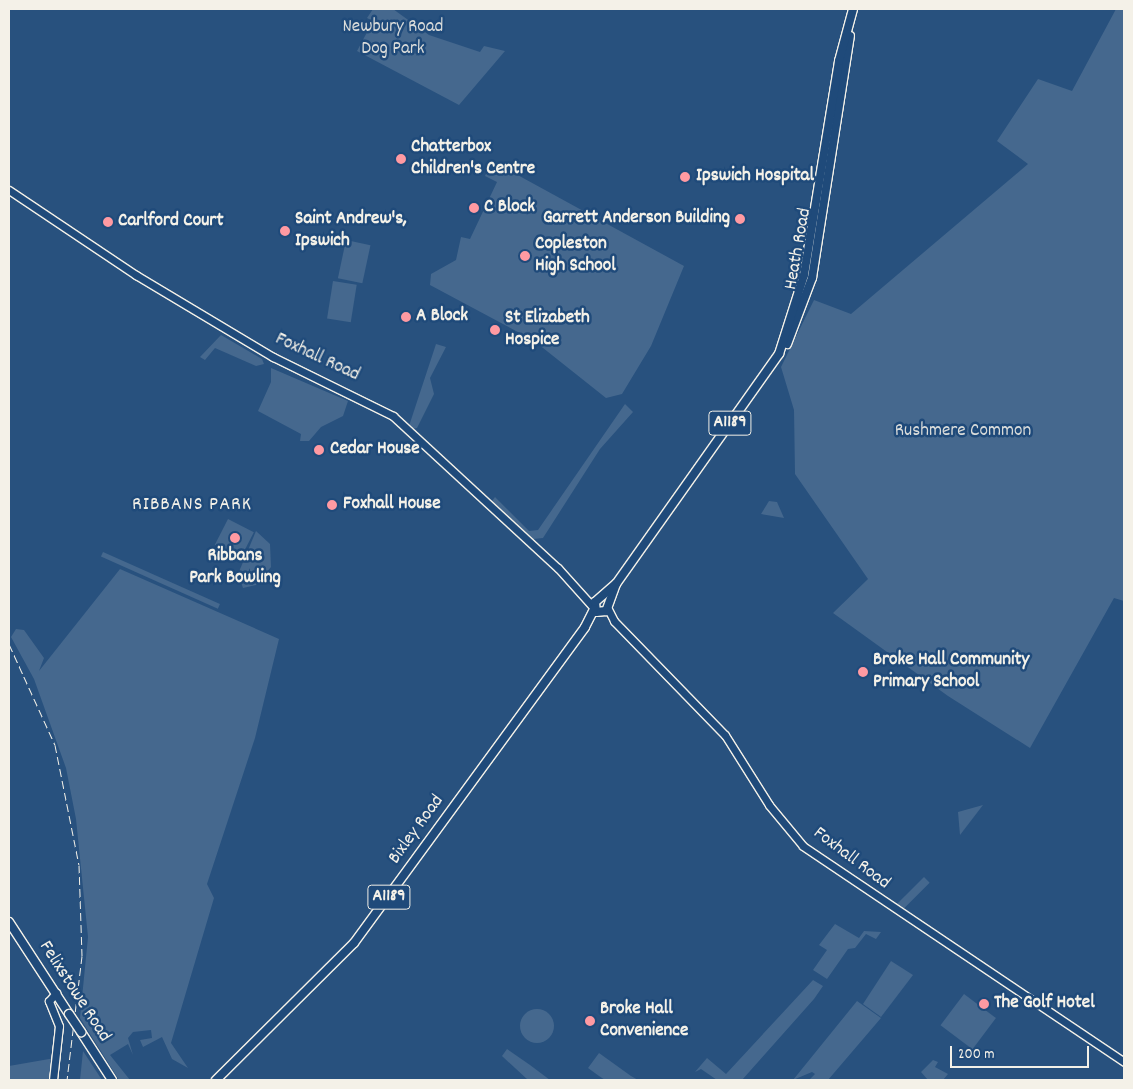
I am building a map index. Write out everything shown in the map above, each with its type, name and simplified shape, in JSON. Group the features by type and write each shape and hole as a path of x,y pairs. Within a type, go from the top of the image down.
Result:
{"main road":[{"name":"Heath Road","path":"600,607 767,372 797,325 812,278 853,9"},
{"name":"Heath Road","path":"779,354 807,255 839,61 850,25"},
{"name":"Bixley Road","path":"216,1080 354,943 600,607"},
{"name":"Felixstowe Road","path":"9,922 112,1080"}],"street":[{"name":"Foxhall Road","path":"9,190 136,275 274,357 393,416 600,607 725,735 769,805 803,846 1124,1062"},
{"path":"54,1080 57,1019 49,1001 56,994"},
{"path":"57,1019 69,1012"}],"green space":[{"name":"Newbury Road Dog Park","path":"373,9 393,9 429,35 480,52 484,46 505,51 459,105 357,51 373,21 367,18"},
{"name":"Rushmere Common","path":"1116,9 1124,9 1124,601 1114,598 1030,748 948,696 833,613 868,579 795,474 794,410 781,367 814,300 851,314 1028,164 997,141 1038,79 1072,91"},
{"name":"Copleston High School","path":"492,161 684,266 651,346 622,394 606,398 533,340 430,285 431,274 456,260 461,237 470,239 497,182 485,176"},
{"path":"346,240 370,245 362,283 338,278"},
{"path":"333,281 357,285 351,322 327,319"},
{"path":"221,335 262,359 264,364 256,366 215,348 205,360 200,357"},
{"path":"436,344 446,347 430,378 434,394 417,428 412,429 409,426"},
{"path":"271,368 348,401 343,416 321,427 309,441 300,441 301,434 258,411 271,382"},
{"path":"625,404 633,412 600,449 543,538 533,539 492,501 495,497 529,531 538,530"},
{"path":"769,501 777,502 784,518 761,514"},
{"name":"Ribbans Park Bowling","path":"228,519 254,532 241,558 215,545"},
{"path":"256,531 270,544 271,567 256,585 243,588 238,574"},
{"path":"103,552 220,604 218,609 101,557"},
{"path":"120,569 279,639 255,738 207,884 214,898 171,1043 188,1068 172,1059 162,1037 143,1047 140,1040 152,1038 151,1030 133,1032 128,1038 133,1055 128,1044 110,1055 130,1080 119,1080 80,1018 88,937 76,819 66,768 34,679 11,637 16,629 24,630 44,658 39,671"},
{"path":"983,805 960,835 958,812"},
{"path":"924,877 930,883 901,911 896,905"},
{"path":"835,924 859,938 864,931 881,932 876,939 866,934 855,948 848,949 827,979 813,970 827,950 819,945"},
{"path":"891,961 913,975 881,1017 863,1004"},
{"path":"813,980 823,986 814,999 742,1080 717,1080 701,1069 695,1072 707,1058 726,1074"},
{"path":"964,994 996,1018 972,1049 941,1025"},
{"path":"857,1001 881,1018 828,1080 809,1080 815,1074 812,1072 793,1080"},
{"path":"537,1009 544,1010 549,1014 553,1019 553,1033 549,1038 544,1042 537,1043 530,1042 525,1038 521,1033 520,1026 521,1019 525,1014 530,1010"},
{"path":"507,1049 550,1080 528,1080 502,1056"},
{"path":"83,1051 102,1080 80,1080"},
{"path":"599,1053 638,1080 605,1080 599,1076 588,1068"},
{"path":"55,1058 53,1080 9,1080 9,1066"},
{"path":"933,1060 938,1062 935,1067 948,1074 943,1080 928,1080 921,1072"}],"railway":[{"path":"9,644 55,745 79,865 82,956 67,1080"}],"place":[{"name":"Chatterbox Children's Centre","path":"401,159"},
{"name":"Ipswich Hospital","path":"685,177"},
{"name":"C Block","path":"474,208"},
{"name":"Garrett Anderson Building","path":"740,219"},
{"name":"Carlford Court","path":"108,222"},
{"name":"Saint Andrew's, Ipswich","path":"285,231"},
{"name":"Copleston High School","path":"525,256"},
{"name":"A Block","path":"406,317"},
{"name":"St Elizabeth Hospice","path":"495,330"},
{"name":"Cedar House","path":"319,450"},
{"name":"Foxhall House","path":"332,505"},
{"name":"Ribbans Park Bowling","path":"235,538"},
{"name":"Broke Hall Community Primary School","path":"863,672"},
{"name":"The Golf Hotel","path":"984,1004"},
{"name":"Broke Hall Convenience","path":"590,1021"}],"district":[{"name":"RIBBANS PARK","path":"192,505"}]}
